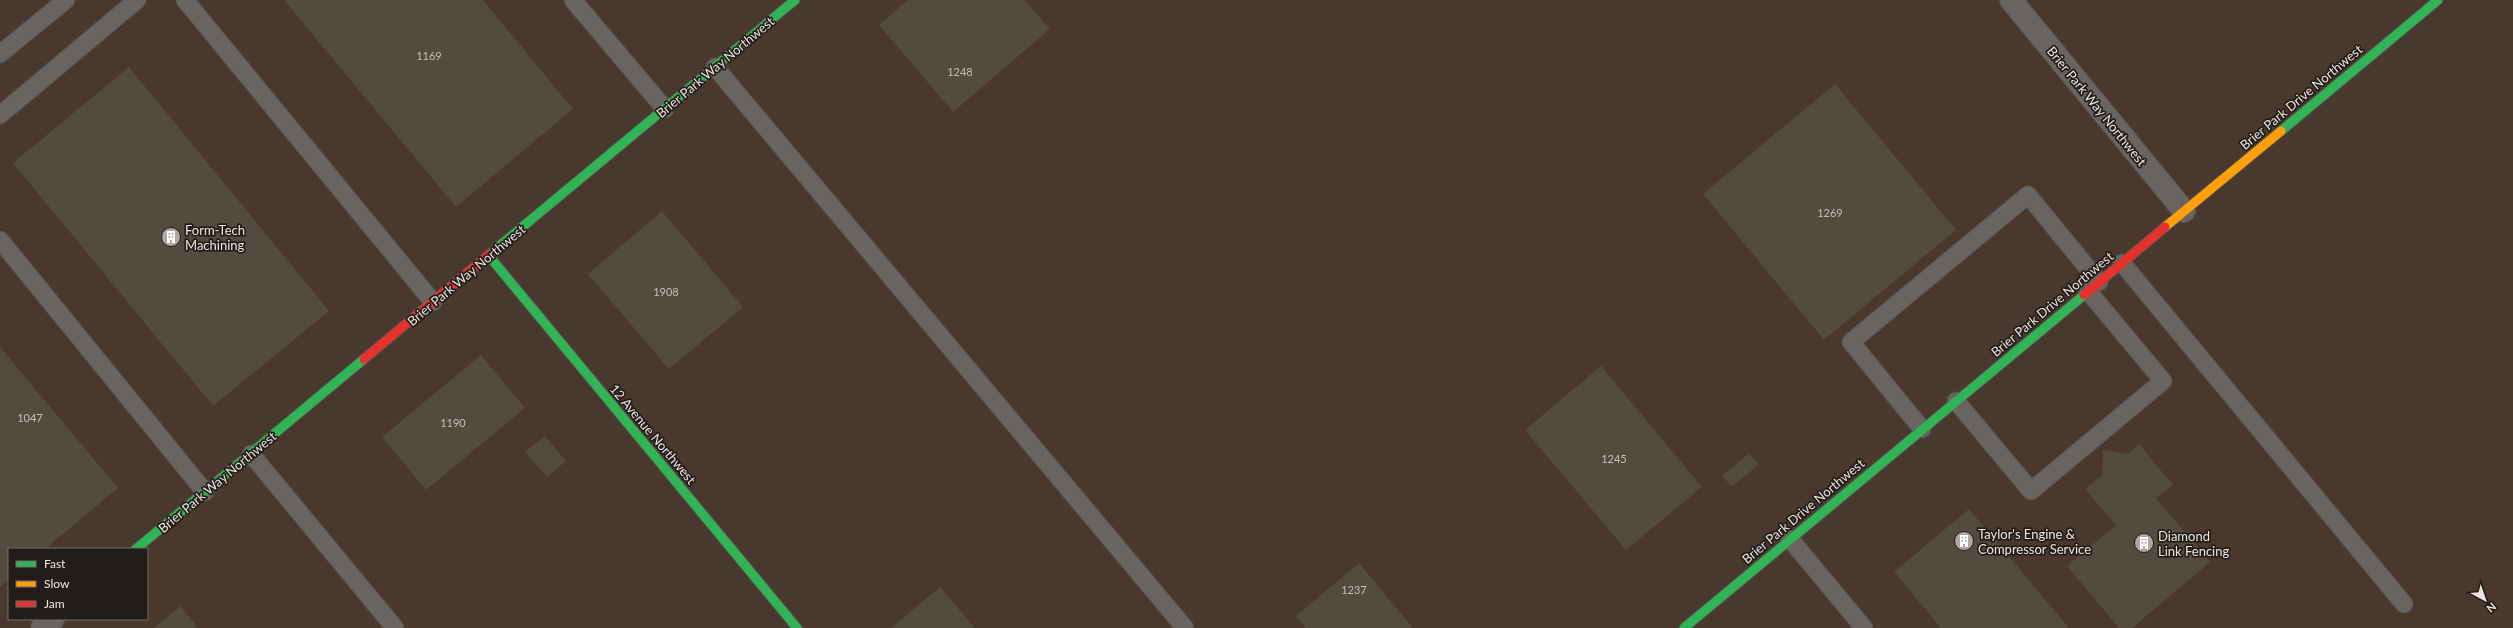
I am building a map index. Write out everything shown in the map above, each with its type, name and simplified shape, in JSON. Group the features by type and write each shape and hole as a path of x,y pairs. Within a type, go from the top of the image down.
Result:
{"street":[{"name":"Brier Park Way Northwest","path":"137,548 795,0"},
{"name":"Brier Park Way Northwest","path":"2010,0 2184,211"},
{"name":"Brier Park Drive Northwest","path":"1684,628 2438,0"},
{"name":"12 Avenue Northwest","path":"489,256 797,628"},
{"path":"42,628 51,620"}],"lane":[{"path":"0,54 66,0"},
{"path":"0,115 137,0"},
{"path":"185,0 433,302"},
{"path":"573,0 665,109"},
{"path":"715,67 1185,628"},
{"path":"1922,429 1851,342 2028,195 2163,381 2031,491 1956,401"},
{"path":"0,240 205,492"},
{"path":"2122,263 2404,604"},
{"path":"251,454 395,628"},
{"path":"1790,539 1864,628"}],"shaded area":[{"path":"0,0 2513,0 2513,628 0,628"}],"building":[{"path":"284,0 483,0 573,109 456,207"},
{"path":"908,0 1025,0 1050,29 953,112 879,25"},
{"name":"Form-Tech Machining","path":"129,67 329,311 213,406 13,163"},
{"path":"1835,84 1956,230 1824,340 1703,194"},
{"path":"662,211 743,307 669,369 588,274"},
{"path":"0,347 118,488 46,548 8,548 8,580 0,587"},
{"path":"481,355 525,408 426,490 382,437"},
{"path":"1601,366 1702,487 1626,550 1525,430"},
{"path":"545,436 566,461 547,477 525,452"},
{"name":"Diamond Link Fencing","path":"2139,444 2173,485 2156,498 2210,562 2132,628 2119,628 2067,566 2116,525 2085,489 2102,475 2103,450 2128,454"},
{"path":"1749,453 1759,464 1732,487 1722,476"},
{"name":"Taylor's Engine & Compressor Service","path":"1969,509 2069,628 1941,628 1894,572"},
{"path":"1359,563 1413,628 1306,628 1296,616"},
{"path":"940,587 975,628 891,628"},
{"path":"180,606 198,628 154,628"}],"traffic: fast":[{"path":"491,253 795,0"},
{"path":"2281,131 2438,0"},
{"path":"489,256 797,628"},
{"path":"1684,628 2084,295"},
{"path":"137,548 364,359"}],"traffic: slow":[{"path":"2165,227 2281,131"}],"traffic: jam":[{"path":"2084,295 2165,227"},
{"path":"364,359 491,253"}],"place":[{"name":"Form-Tech Machining","path":"171,237"},
{"name":"Taylor's Engine & Compressor Service","path":"1964,541"},
{"name":"Diamond Link Fencing","path":"2144,543"}]}
